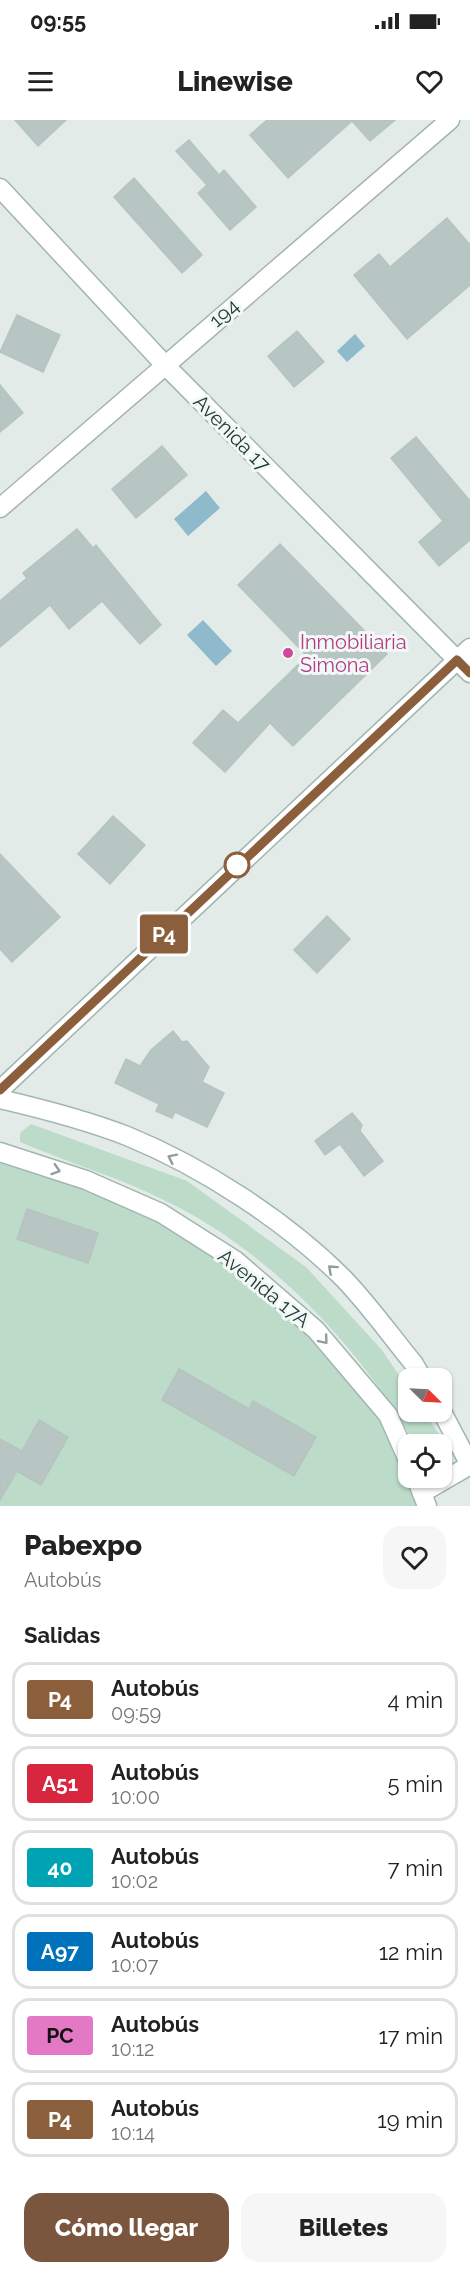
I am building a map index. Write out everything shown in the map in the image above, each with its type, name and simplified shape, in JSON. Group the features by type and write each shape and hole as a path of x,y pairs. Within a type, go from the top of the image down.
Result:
{"main road":[{"name":"194","path":"0,508 450,120"},
{"name":"Avenida 17","path":"0,188 165,365 464,654 470,673"},
{"path":"0,1090 464,654"},
{"path":"0,1099 61,1113 128,1137 192,1168 267,1214 344,1280 416,1368"},
{"name":"Avenida 17A","path":"0,1152 86,1180 161,1213 235,1260 316,1330 388,1415 398,1438"},
{"path":"422,1492 470,1465 447,1422"}],"green space":[{"path":"31,1124 187,1181 306,1267 382,1350 398,1374 398,1416 368,1372 340,1338 309,1305 242,1247 206,1223 150,1193 20,1142 20,1133"},
{"path":"0,1152 86,1180 235,1260 388,1415 398,1438 398,1488 415,1488 427,1506 0,1506"},
{"path":"402,1422 431,1422 439,1434 409,1434"}],"water":[{"path":"355,334 365,346 347,362 337,351"},
{"path":"206,491 220,508 188,536 174,519"},
{"path":"203,620 232,651 216,666 187,635"}],"building":[{"path":"15,120 66,120 38,146"},
{"path":"267,120 395,120 370,141 352,121 288,178 250,135"},
{"path":"189,140 219,175 224,170 256,207 230,230 198,193 207,185 176,151"},
{"path":"134,178 202,255 182,273 114,197"},
{"path":"447,218 470,245 470,285 407,339 354,275 379,254 390,267"},
{"path":"17,315 60,335 43,372 0,352"},
{"path":"297,331 324,362 294,387 268,356"},
{"path":"0,385 23,413 0,432"},
{"path":"416,437 470,501 470,540 439,566 419,542 443,521 391,458"},
{"path":"162,446 187,475 136,518 112,489"},
{"path":"77,529 93,548 96,545 161,625 140,644 102,601 69,629 50,605 0,647 0,601 27,578 23,573"},
{"path":"280,544 387,654 293,746 270,723 225,772 193,743 223,710 238,723 307,656 238,585"},
{"path":"113,816 145,845 110,884 78,854"},
{"path":"0,854 60,917 12,962 0,949"},
{"path":"327,916 350,939 317,973 294,950"},
{"path":"173,1031 182,1042 187,1041 209,1067 202,1082 224,1093 207,1127 175,1112 172,1118 156,1111 159,1104 115,1083 126,1059 140,1066 151,1050"},
{"path":"352,1113 362,1125 360,1131 383,1161 364,1176 340,1144 325,1155 315,1141"},
{"path":"27,1209 98,1233 88,1263 17,1239"},
{"path":"179,1369 249,1409 253,1401 316,1437 294,1476 162,1400"},
{"path":"39,1420 68,1437 41,1485 17,1471 0,1500 0,1439 22,1451"}],"bus line":[{"name":"P4","path":"0,1090 457,660 470,673"}],"place":[{"name":"Inmobiliaria Simona","path":"288,653"}]}
